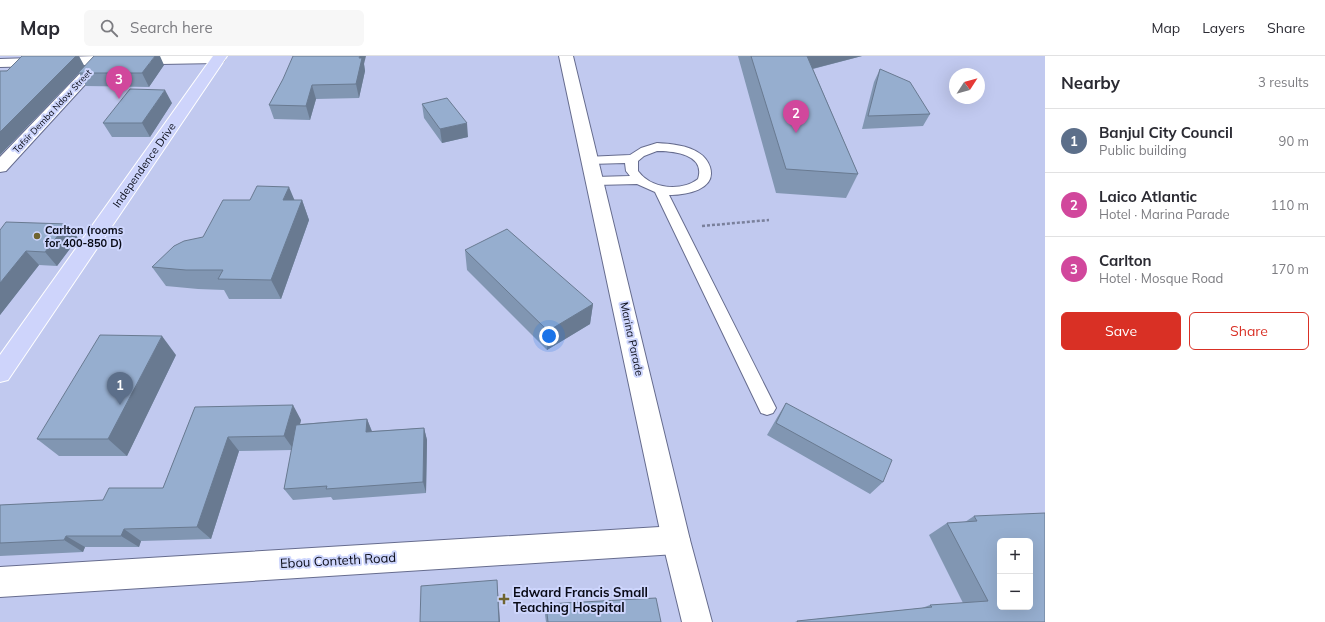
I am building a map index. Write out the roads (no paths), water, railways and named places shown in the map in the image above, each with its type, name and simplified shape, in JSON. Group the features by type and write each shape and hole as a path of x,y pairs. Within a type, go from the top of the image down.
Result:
{"highway":[{"name":"Independence Drive","path":"0,373 219,58"}],"street":[{"name":"Marina Parade","path":"566,56 596,181 676,540 697,622"},
{"path":"0,63 103,58 219,58"},
{"name":"Tafsir Demba Ndow Street","path":"0,167 103,58"},
{"name":"Ebou Conteth Road","path":"0,582 676,540"}],"lane":[{"path":"669,147 691,154 705,167 706,174 703,181 696,186 685,190 660,189 640,180 632,172 631,165 633,159 638,153 647,149 669,147"},
{"path":"590,160 633,159"},
{"path":"596,181 640,180"},
{"path":"660,189 768,408"}],"place":[{"name":"Carlton","path":"119,99"},
{"name":"Laico Atlantic","path":"796,133"},
{"name":"Carlton (rooms for 400-850 D)","path":"37,236"},
{"name":"Banjul City Council","path":"120,405"},
{"name":"Edward Francis Small Teaching Hospital","path":"504,599"}]}
